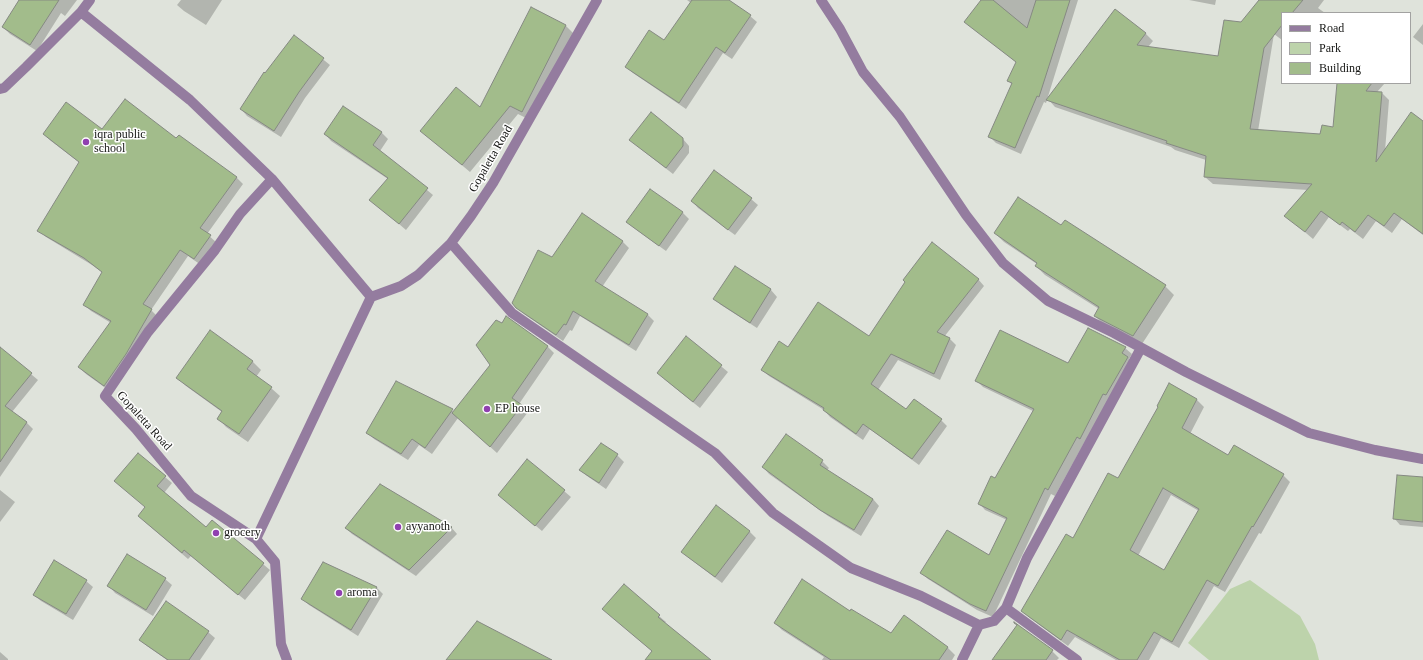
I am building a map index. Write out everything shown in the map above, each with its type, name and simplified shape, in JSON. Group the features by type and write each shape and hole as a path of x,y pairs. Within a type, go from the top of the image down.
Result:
{"street":[{"path":"0,89 4,88 26,67 81,12 90,0"},
{"name":"Gopaletta Road","path":"371,297 401,286 418,275 451,243 493,183 597,0"},
{"path":"821,0 840,29 863,72 900,117 966,215 1004,263 1048,301 1114,333 1186,372 1309,434 1375,450 1423,459"},
{"path":"81,12 190,100 272,179 371,297 256,539"},
{"name":"Gopaletta Road","path":"272,179 240,214 215,250 148,332 105,396 136,429 192,496 256,539 275,562 281,644 287,660"},
{"path":"451,243 512,313 715,453 773,513 852,568 921,596 979,625 994,621 1006,608 1027,558 1141,348"},
{"path":"1006,608 1078,660"},
{"path":"962,660 979,625"}],"green space":[{"path":"1250,580 1300,616 1315,644 1319,660 1209,660 1188,643 1230,589"}],"building":[{"path":"19,0 59,0 30,45 2,27"},
{"path":"692,0 729,0 751,15 725,53 716,47 679,103 625,67 649,30 664,40"},
{"path":"981,0 993,0 1027,28 1036,0 1070,0 1039,97 1037,96 1015,148 988,137 1012,83 1007,81 1016,62 964,22"},
{"path":"1259,0 1303,0 1293,12 1281,12 1281,26 1264,48 1250,129 1320,134 1322,125 1333,127 1337,84 1371,84 1366,91 1382,92 1376,162 1411,112 1423,121 1423,234 1394,213 1384,226 1368,215 1355,232 1342,222 1340,225 1321,211 1305,232 1284,216 1312,184 1204,177 1206,156 1166,143 1167,141 1046,100 1115,9 1146,33 1137,45 1218,56 1224,20 1241,22"},
{"path":"531,7 566,25 522,112 510,106 462,165 420,131 456,87 480,107"},
{"path":"294,35 324,58 299,92 274,131 240,109 264,72 265,73"},
{"path":"125,99 176,138 179,135 237,177 200,228 211,235 194,259 180,250 143,304 152,309 126,354 104,386 78,367 111,321 83,305 102,272 84,258 37,231 79,162 43,134 66,102 102,129"},
{"path":"343,106 382,132 373,145 428,188 399,224 369,200 388,178 324,134"},
{"path":"651,112 683,138 683,146 666,168 629,140"},
{"path":"714,170 752,198 728,230 691,201"},
{"path":"650,189 683,212 659,246 626,222"},
{"path":"1018,197 1061,225 1065,220 1166,285 1133,336 1094,316 1099,307 1035,266 1037,263 994,233"},
{"path":"582,213 623,241 595,281 648,314 629,345 573,311 566,325 564,324 556,335 516,308 512,303 538,250 552,257"},
{"path":"932,242 979,279 937,332 950,338 934,374 891,354 871,384 906,409 914,399 942,419 912,459 863,424 856,434 823,410 824,408 761,370 779,341 788,347 818,302 869,336 905,282 903,280"},
{"path":"735,266 771,289 750,323 713,299"},
{"path":"506,316 548,346 512,398 522,405 490,447 452,413 490,365 476,345 496,320 502,323"},
{"path":"1088,328 1126,347 1122,353 1128,357 1106,395 1103,394 1080,439 1077,437 1048,490 1045,488 986,611 970,604 920,573 947,530 989,555 1007,518 978,504 991,476 995,478 1034,409 975,381 1000,330 1068,363"},
{"path":"210,330 253,361 247,369 272,387 239,434 217,419 222,411 176,378"},
{"path":"686,336 722,365 693,402 657,373"},
{"path":"0,347 32,373 5,406 27,422 0,462"},
{"path":"396,381 453,409 425,448 412,439 401,454 366,433"},
{"path":"1169,383 1197,399 1182,428 1228,455 1234,445 1284,474 1218,586 1207,580 1172,642 1154,632 1137,660 1120,660 1067,630 1061,640 1021,611 1066,534 1073,538 1108,473 1118,478 1158,407 1157,406","holes":["1163,488 1199,509 1164,570 1130,550"]},
{"path":"786,434 823,460 820,465 873,499 854,530 820,510 762,467"},
{"path":"601,443 618,454 599,483 579,470"},
{"path":"138,453 166,476 157,486 206,527 212,520 264,563 238,595 184,550 182,553 138,516 145,507 114,481"},
{"path":"527,459 565,490 535,526 498,495"},
{"path":"1397,475 1423,477 1423,522 1393,519"},
{"name":"ayyanoth","path":"380,484 452,527 409,570 345,528"},
{"path":"716,505 750,531 715,577 681,552"},
{"path":"127,554 166,578 146,610 107,586"},
{"path":"54,560 87,580 66,614 33,595"},
{"name":"aroma","path":"323,562 377,587 351,630 301,599"},
{"path":"802,579 850,611 851,609 891,633 904,615 948,647 939,660 831,660 774,623"},
{"path":"624,584 660,615 658,617 711,660 645,660 652,651 602,609"},
{"path":"166,601 209,631 189,660 168,660 139,640"},
{"path":"477,621 552,660 446,660"},
{"path":"1014,622 1053,650 1046,660 992,660 1017,625"}],"place":[{"name":"iqra public school","path":"86,142"},
{"name":"EP house","path":"487,409"},
{"name":"ayyanoth","path":"398,527"},
{"name":"grocery","path":"216,533"},
{"name":"aroma","path":"339,593"}]}
